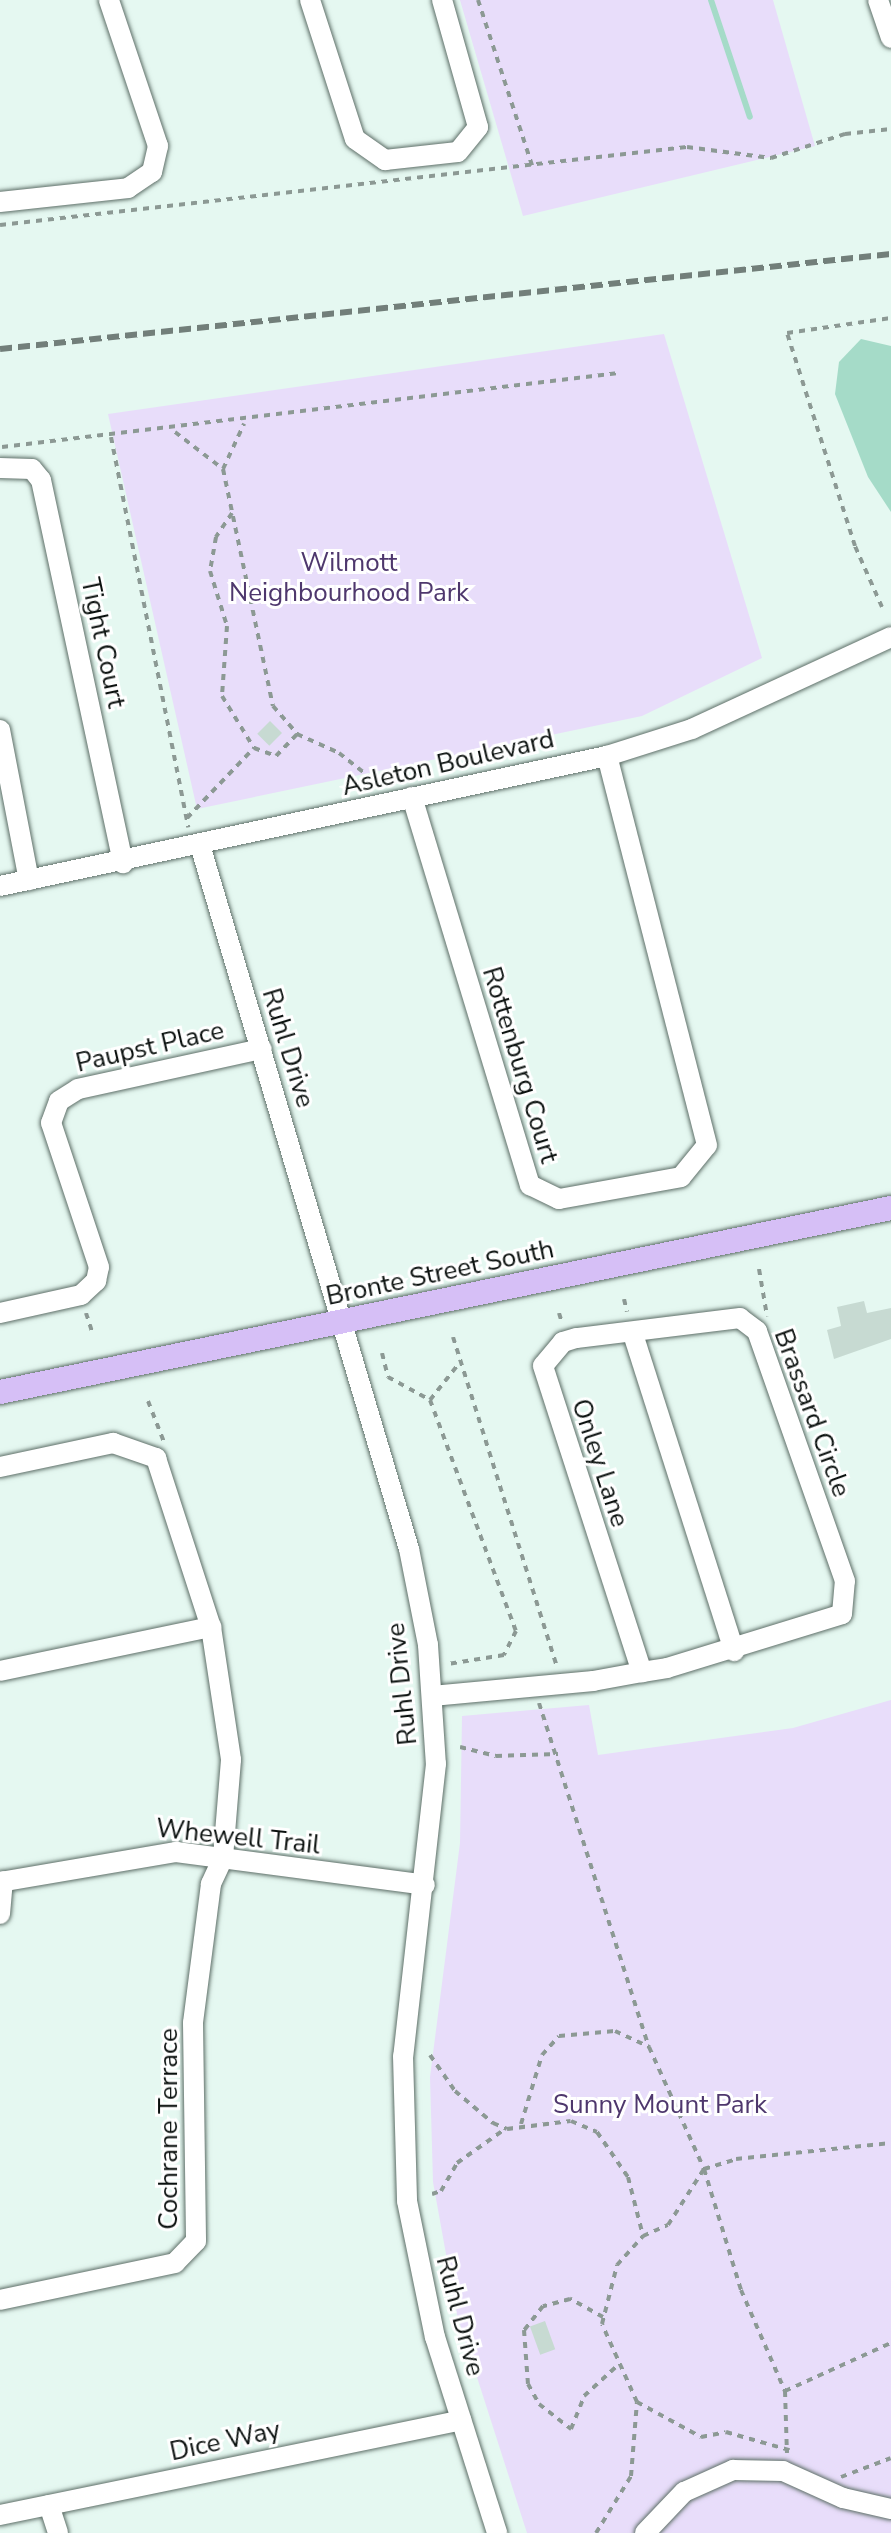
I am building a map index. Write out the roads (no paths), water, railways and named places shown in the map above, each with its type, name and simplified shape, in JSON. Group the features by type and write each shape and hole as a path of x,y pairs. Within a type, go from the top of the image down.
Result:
{"main road":[{"name":"Bronte Street South","path":"0,1392 891,1208"}],"street":[{"path":"0,202 128,188 152,172 158,146 109,0"},
{"path":"310,0 355,139 385,160 458,152 478,127 442,0"},
{"path":"878,0 891,38"},
{"name":"Tight Court","path":"0,468 32,469 41,480 123,863"},
{"name":"Asleton Boulevard","path":"0,886 123,863 607,756 692,729 890,640"},
{"path":"0,730 29,880"},
{"name":"Rottenburg Court","path":"406,798 530,1185 559,1199 681,1177 707,1145 607,756"},
{"name":"Ruhl Drive","path":"196,846 262,1049 409,1549 430,1665 436,1764 425,1885 403,2056 405,2175 423,2288 497,2533"},
{"name":"Paupst Place","path":"0,1313 81,1295 96,1281 99,1267 51,1123 59,1101 78,1089 262,1049"},
{"name":"Brassard Circle","path":"432,1696 534,1687 642,1672 734,1651 826,1624 842,1614 848,1596 757,1331 740,1318 633,1334"},
{"path":"633,1334 734,1651"},
{"name":"Onley Lane","path":"633,1334 563,1342 543,1366 642,1672"},
{"name":"Cochrane Terrace","path":"0,1467 113,1443 156,1458 211,1627 231,1760 223,1858 211,1884 193,2023 196,2241 175,2263 0,2300"},
{"path":"0,1671 211,1627"},
{"name":"Whewell Trail","path":"2,1881 145,1853 223,1858 425,1885"},
{"path":"0,1914 2,1881"},
{"name":"Dice Way","path":"0,2515 461,2420"},
{"path":"645,2533 684,2492 714,2475 790,2464 843,2498 891,2509"},
{"path":"49,2505 58,2533"}],"waterway":[{"path":"711,0 750,117"}],"railway":[{"path":"0,349 891,254"}],"park label":[{"name":"Wilmott Neighbourhood Park","path":"349,578"},
{"name":"Sunny Mount Park","path":"660,2105"}]}
